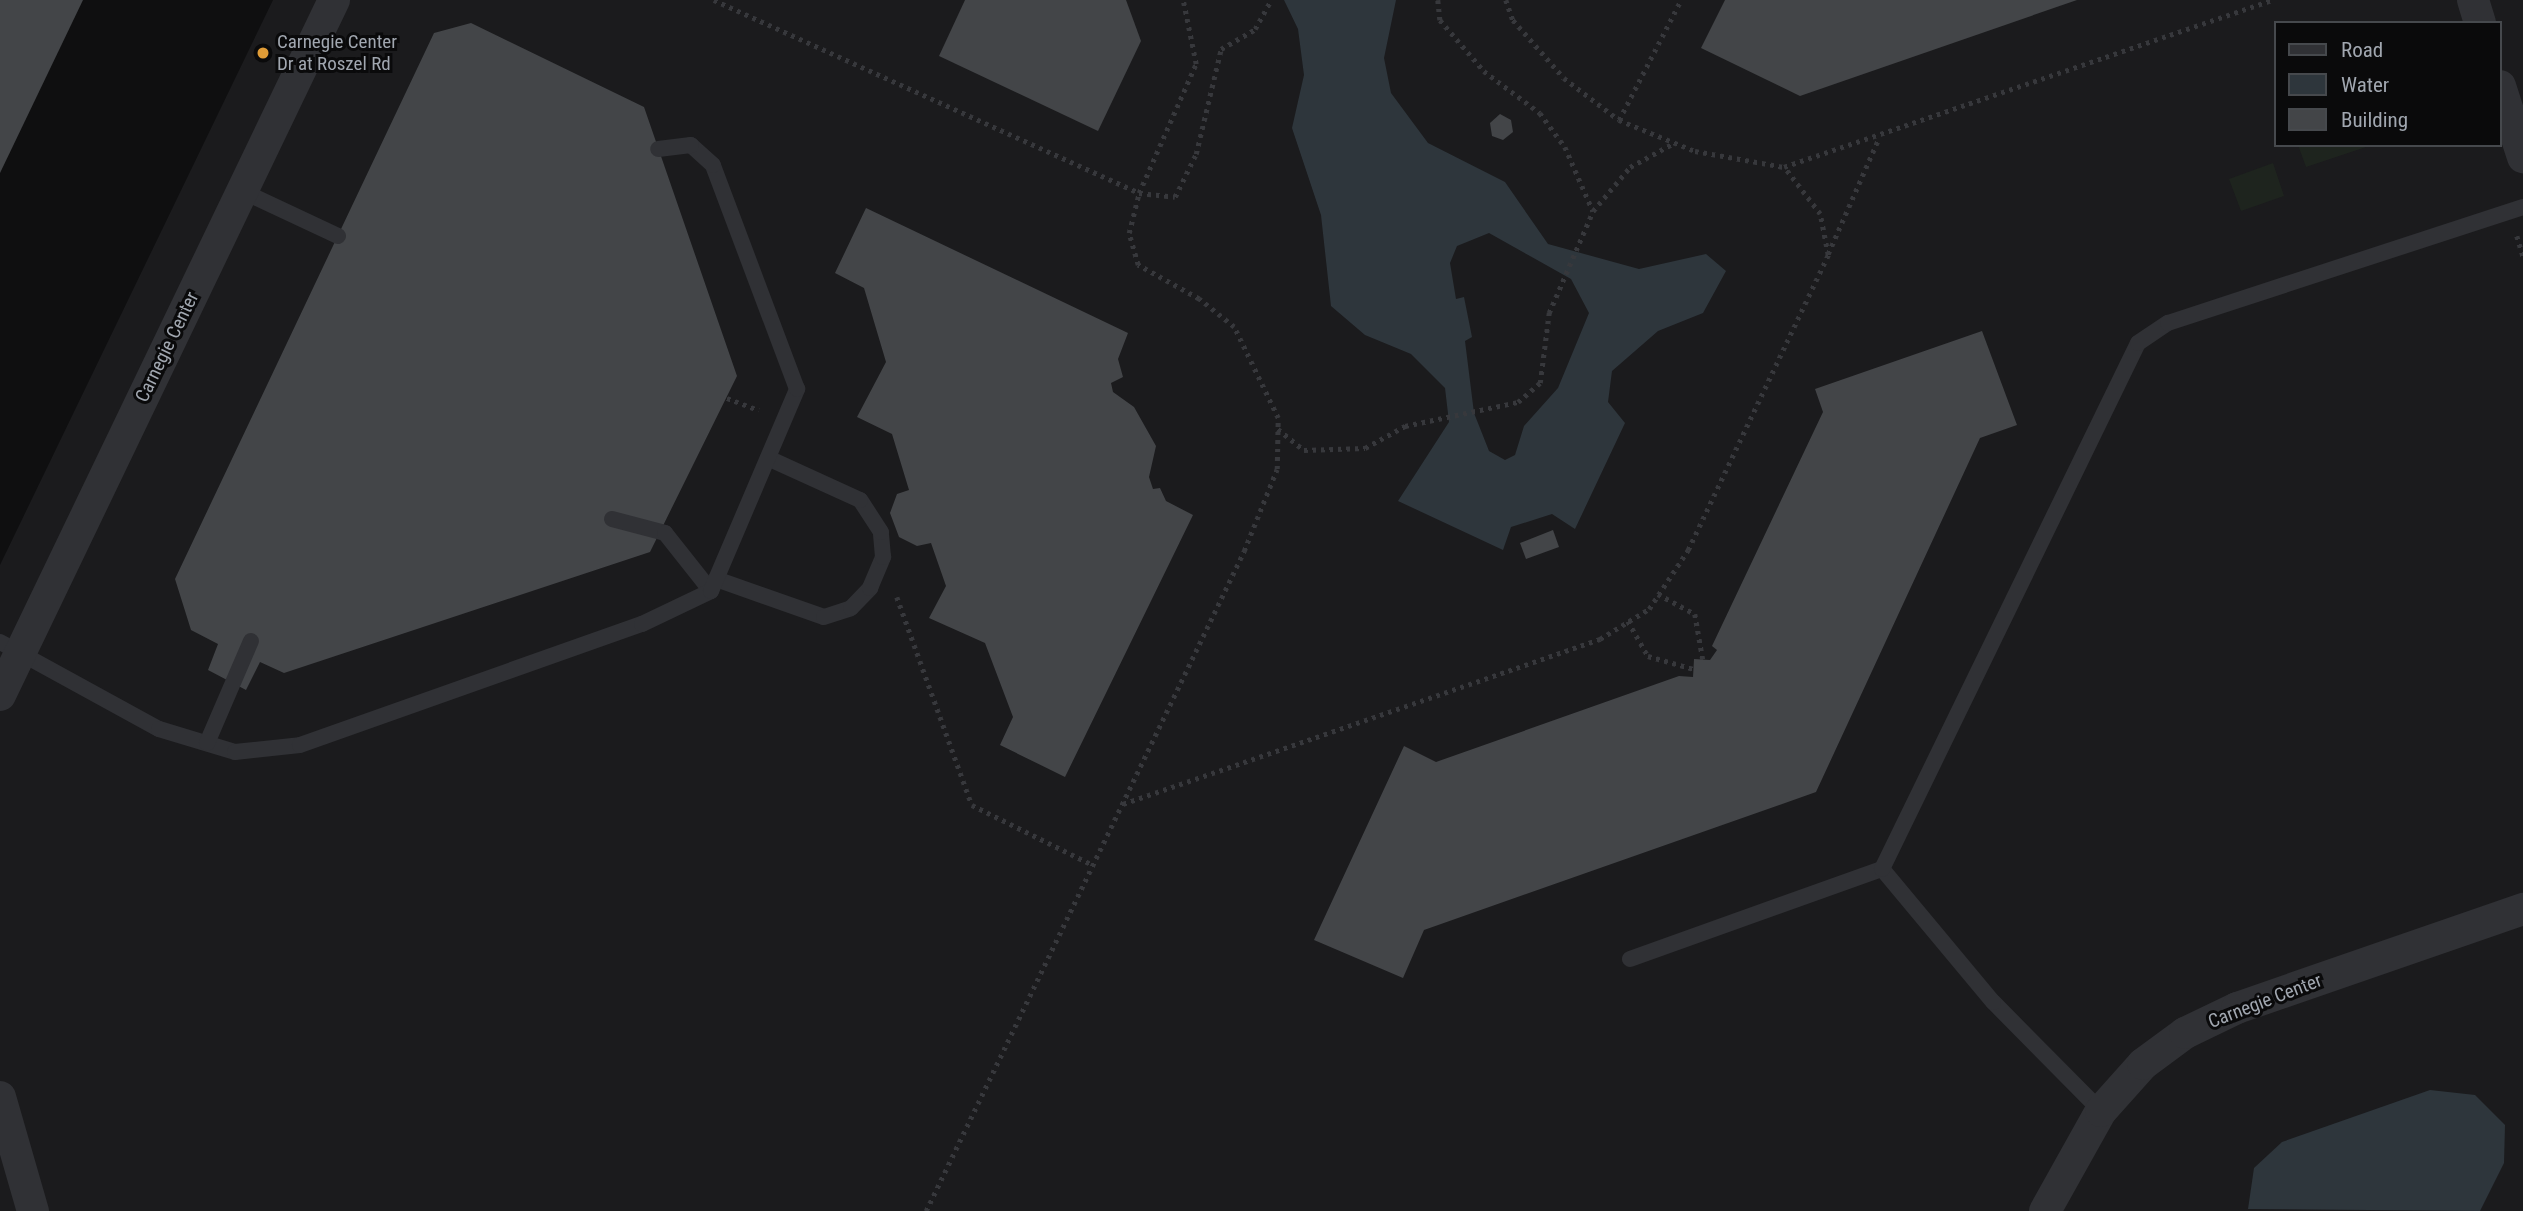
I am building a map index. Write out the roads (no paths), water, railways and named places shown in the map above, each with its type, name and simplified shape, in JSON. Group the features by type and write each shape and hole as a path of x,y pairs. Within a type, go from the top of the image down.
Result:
{"street":[{"name":"Carnegie Center","path":"0,695 10,647 243,191 334,0"},
{"path":"2473,0 2479,21"},
{"path":"2502,92 2523,157"},
{"name":"Carnegie Center","path":"2045,1211 2101,1111 2143,1064 2237,1008 2523,909"},
{"path":"2,1115 33,1211"}],"lane":[{"path":"10,647 159,729 235,752 300,746 642,624 713,585 797,389 713,165 691,145 658,149"},
{"path":"243,191 338,236"},
{"path":"1630,959 1882,869 2138,343 2168,323 2523,207"},
{"path":"612,519 665,533 713,585 824,617 851,608 870,588 883,557 881,531 860,500 768,458"},
{"path":"206,743 251,640"},
{"path":"1882,869 1993,1002 2101,1111"}],"water":[{"path":"1284,0 1396,0 1384,58 1391,93 1428,143 1505,182 1548,244 1639,269 1706,254 1726,271 1703,313 1658,331 1612,371 1608,402 1625,423 1575,529 1552,514 1511,527 1503,550 1398,501 1449,422 1445,388 1411,354 1365,335 1331,306 1321,215 1292,128 1304,75 1298,29","holes":["1489,233 1571,279 1589,313 1558,388 1524,426 1515,455 1505,460 1489,451 1474,413 1465,341 1472,337 1464,297 1456,299 1450,263 1457,246"]},
{"path":"2430,1090 2475,1095 2505,1125 2504,1163 2480,1211 2248,1209 2254,1168 2282,1142"}],"place":[{"name":"Carnegie Center Dr at Roszel Rd","path":"263,53"}]}
